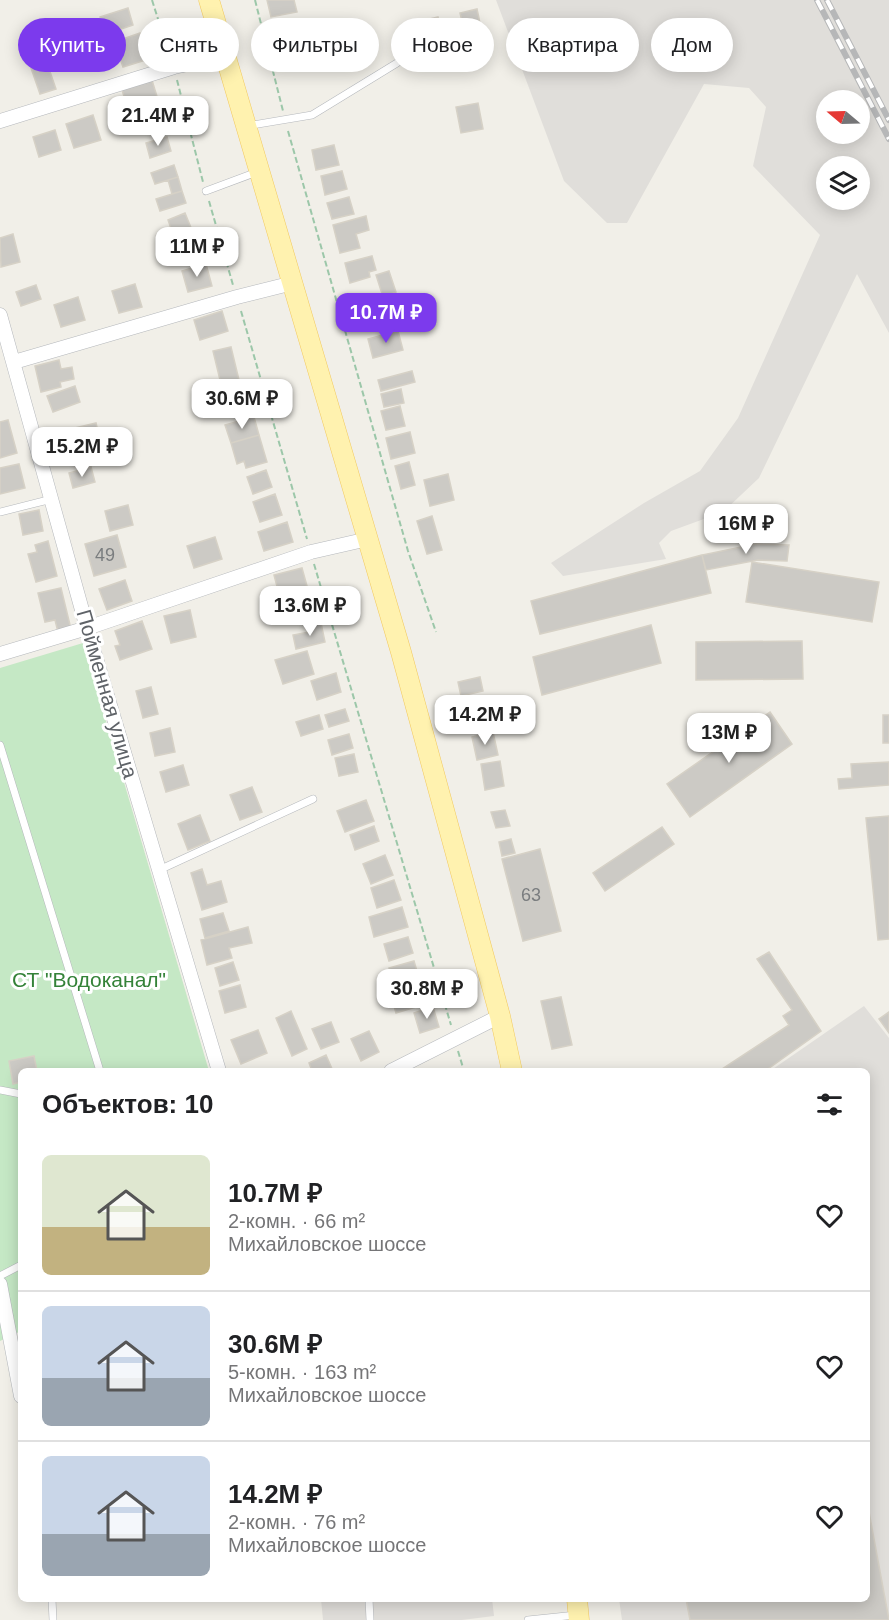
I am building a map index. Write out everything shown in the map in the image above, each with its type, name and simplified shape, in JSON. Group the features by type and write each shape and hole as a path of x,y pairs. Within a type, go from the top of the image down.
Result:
{"main road":[{"path":"209,0 214,18"},
{"path":"230,72 407,674 500,1016 511,1068"}],"street":[{"path":"0,121 158,72"},
{"path":"8,354 292,284"},
{"name":"Пойменная улица","path":"0,315 8,354 52,499 87,628 218,1068"},
{"path":"0,654 87,628 311,552 368,539"},
{"path":"397,1068 500,1016"},
{"path":"0,1284 18,1380"}],"lane":[{"path":"246,126 312,115 391,67"},
{"path":"206,191 260,171"},
{"path":"0,512 52,499"},
{"path":"0,745 99,1068"},
{"path":"159,870 313,799"},
{"path":"0,1090 18,1093"},
{"path":"0,1276 18,1267"},
{"path":"52,1602 53,1620"},
{"path":"369,1602 370,1620"},
{"path":"528,1620 578,1611"}],"path":[{"path":"152,0 158,18"},
{"path":"255,0 286,121 408,551 436,632"},
{"path":"175,72 206,191 463,1068"}],"shaded area":[{"path":"496,0 889,0 889,333 857,274 759,478 723,512 671,531 659,543 666,559 563,576 551,563 644,503 700,471 738,418 820,235 753,166 766,107 749,88 704,84 627,223 607,223 564,181 523,72 639,72 639,18 506,18 506,27"},
{"path":"864,1006 889,1038 889,1620 622,1620 619,1602 870,1602 870,1068 774,1068"},
{"path":"321,1602 492,1602 494,1616 462,1620 323,1620"}],"green space":[{"name":"СТ \"Водоканал\"","path":"83,643 208,1068 18,1068 18,1332 0,1341 0,668"}],"building":[{"path":"267,0 294,0 297,12 271,17"},
{"path":"128,8 133,25 126,27 126,18 100,17"},
{"path":"477,9 479,18 461,18 460,13"},
{"path":"138,34 138,62 126,66 126,38"},
{"path":"32,72 50,72 56,89 40,94"},
{"path":"151,77 159,103 129,112 121,87"},
{"path":"478,103 483,129 461,133 456,107"},
{"path":"159,108 164,125 140,132 135,115"},
{"path":"93,115 101,140 74,148 66,124"},
{"path":"55,130 61,150 39,157 33,137"},
{"path":"167,137 171,151 150,158 146,143"},
{"path":"334,145 339,165 316,170 312,150"},
{"path":"174,165 178,177 155,184 151,173"},
{"path":"342,171 347,189 325,195 321,176"},
{"path":"178,177 182,191 172,194 168,180"},
{"path":"182,191 186,203 160,211 156,199"},
{"path":"349,197 354,214 332,219 327,203"},
{"path":"185,213 192,230 174,237 168,220"},
{"path":"366,216 369,230 356,234 360,248 340,253 333,225"},
{"path":"13,234 20,262 1,267 0,238"},
{"path":"195,238 200,256 181,261 176,244"},
{"path":"372,256 376,270 369,272 370,277 350,283 345,263"},
{"path":"206,264 212,286 188,292 182,271"},
{"path":"389,271 396,292 383,297 376,275"},
{"path":"135,284 142,307 119,313 112,291"},
{"path":"36,285 41,299 21,306 16,292"},
{"path":"78,297 85,320 61,327 54,305"},
{"path":"388,300 395,318 372,326 366,309"},
{"path":"222,311 228,331 200,340 194,320"},
{"path":"398,331 403,350 373,358 368,339"},
{"path":"231,347 239,380 221,384 213,351"},
{"path":"59,360 61,369 72,367 74,379 60,382 61,387 41,392 35,366"},
{"path":"412,371 415,382 381,391 378,380"},
{"path":"75,386 80,402 53,412 47,396"},
{"path":"243,388 248,406 224,413 219,395"},
{"path":"401,389 404,403 384,407 381,394"},
{"path":"400,406 405,426 386,430 381,411"},
{"path":"254,417 259,435 231,443 225,425"},
{"path":"8,420 17,453 0,458 0,422"},
{"path":"96,423 101,445 66,453 62,431"},
{"path":"410,432 415,453 391,459 386,438"},
{"path":"259,435 267,462 246,468 244,461 237,464 231,443"},
{"path":"409,462 415,485 401,489 395,466"},
{"path":"19,464 25,488 0,494 0,468"},
{"path":"91,467 95,482 73,488 69,473"},
{"path":"266,470 272,487 253,494 247,477"},
{"path":"448,474 454,500 430,506 424,480"},
{"path":"275,494 282,515 260,522 253,502"},
{"path":"128,505 133,525 110,531 105,511"},
{"path":"39,510 43,531 23,535 19,514"},
{"path":"432,516 442,550 427,554 417,521"},
{"path":"287,522 293,542 264,551 258,532"},
{"path":"117,535 126,567 94,576 85,544"},
{"path":"215,537 222,559 194,568 187,546"},
{"path":"48,541 57,576 36,582 28,554 37,552 35,545"},
{"path":"756,544 789,545 787,561 758,560 706,570 702,555"},
{"path":"702,555 711,593 540,634 531,601"},
{"path":"752,562 879,582 872,622 746,602"},
{"path":"302,568 307,586 279,594 274,575"},
{"path":"125,580 132,601 107,610 99,589"},
{"path":"61,588 71,629 58,632 55,620 45,622 38,593"},
{"path":"310,592 317,613 305,617 299,596"},
{"path":"190,610 196,637 171,643 164,616"},
{"path":"142,621 152,649 120,660 115,646 120,645 115,631"},
{"path":"321,623 325,642 296,649 293,635 309,632 308,626"},
{"path":"651,625 661,663 542,695 533,657"},
{"path":"802,641 803,679 696,680 696,642"},
{"path":"307,651 314,674 283,684 275,660"},
{"path":"336,673 341,692 317,700 311,681"},
{"path":"480,677 483,691 461,696 458,682"},
{"path":"151,687 158,714 143,718 136,691"},
{"path":"486,699 491,720 468,726 462,705"},
{"path":"345,709 349,721 329,727 325,715"},
{"path":"770,712 792,744 690,817 667,784"},
{"path":"319,715 323,729 301,736 296,722"},
{"path":"883,715 889,715 889,743 883,743"},
{"path":"170,728 175,752 155,756 150,733"},
{"path":"493,732 498,755 477,760 472,737"},
{"path":"349,734 353,748 332,755 328,740"},
{"path":"354,754 358,772 339,776 335,758"},
{"path":"500,761 504,786 485,790 481,764"},
{"path":"889,762 889,785 839,789 838,779 852,778 851,764"},
{"path":"183,765 189,785 166,792 160,772"},
{"path":"252,787 262,812 240,820 230,795"},
{"path":"366,800 374,821 345,832 337,811"},
{"path":"505,810 510,826 496,828 491,812"},
{"path":"200,815 210,841 188,850 178,824"},
{"path":"889,816 889,939 878,940 866,818"},
{"path":"374,826 379,841 355,850 350,835"},
{"path":"662,827 674,844 605,891 593,873"},
{"path":"511,839 515,853 502,856 499,842"},
{"path":"540,849 561,931 523,941 502,859"},
{"path":"385,855 393,875 371,884 363,864"},
{"path":"202,869 207,885 221,881 227,902 202,910 191,873"},
{"path":"394,880 401,900 377,908 371,888"},
{"path":"402,907 408,927 374,937 369,917"},
{"path":"223,913 229,931 205,938 200,919"},
{"path":"248,927 252,943 229,948 232,958 207,965 201,940"},
{"path":"408,937 413,953 389,961 384,944"},
{"path":"769,952 821,1031 769,1068 724,1068 789,1025 783,1016 792,1010 757,959"},
{"path":"414,961 419,978 394,985 389,968"},
{"path":"233,962 239,980 220,986 215,968"},
{"path":"240,985 246,1007 225,1013 219,991"},
{"path":"425,989 429,1003 396,1013 392,999"},
{"path":"561,997 572,1045 552,1049 541,1001"},
{"path":"433,1007 439,1027 420,1033 414,1013"},
{"path":"291,1011 307,1049 292,1056 276,1018"},
{"path":"889,1012 889,1033 879,1019"},
{"path":"331,1022 339,1042 321,1049 312,1029"},
{"path":"258,1030 267,1053 241,1064 231,1040"},
{"path":"369,1031 379,1052 361,1061 351,1039"},
{"path":"326,1055 332,1068 311,1068 309,1063"},
{"path":"34,1056 36,1068 18,1068 18,1083 13,1084 9,1061"},
{"path":"870,1517 889,1620 690,1620 687,1602 870,1602"}],"railway":[{"path":"817,0 889,139"},
{"path":"827,0 889,120"}]}
